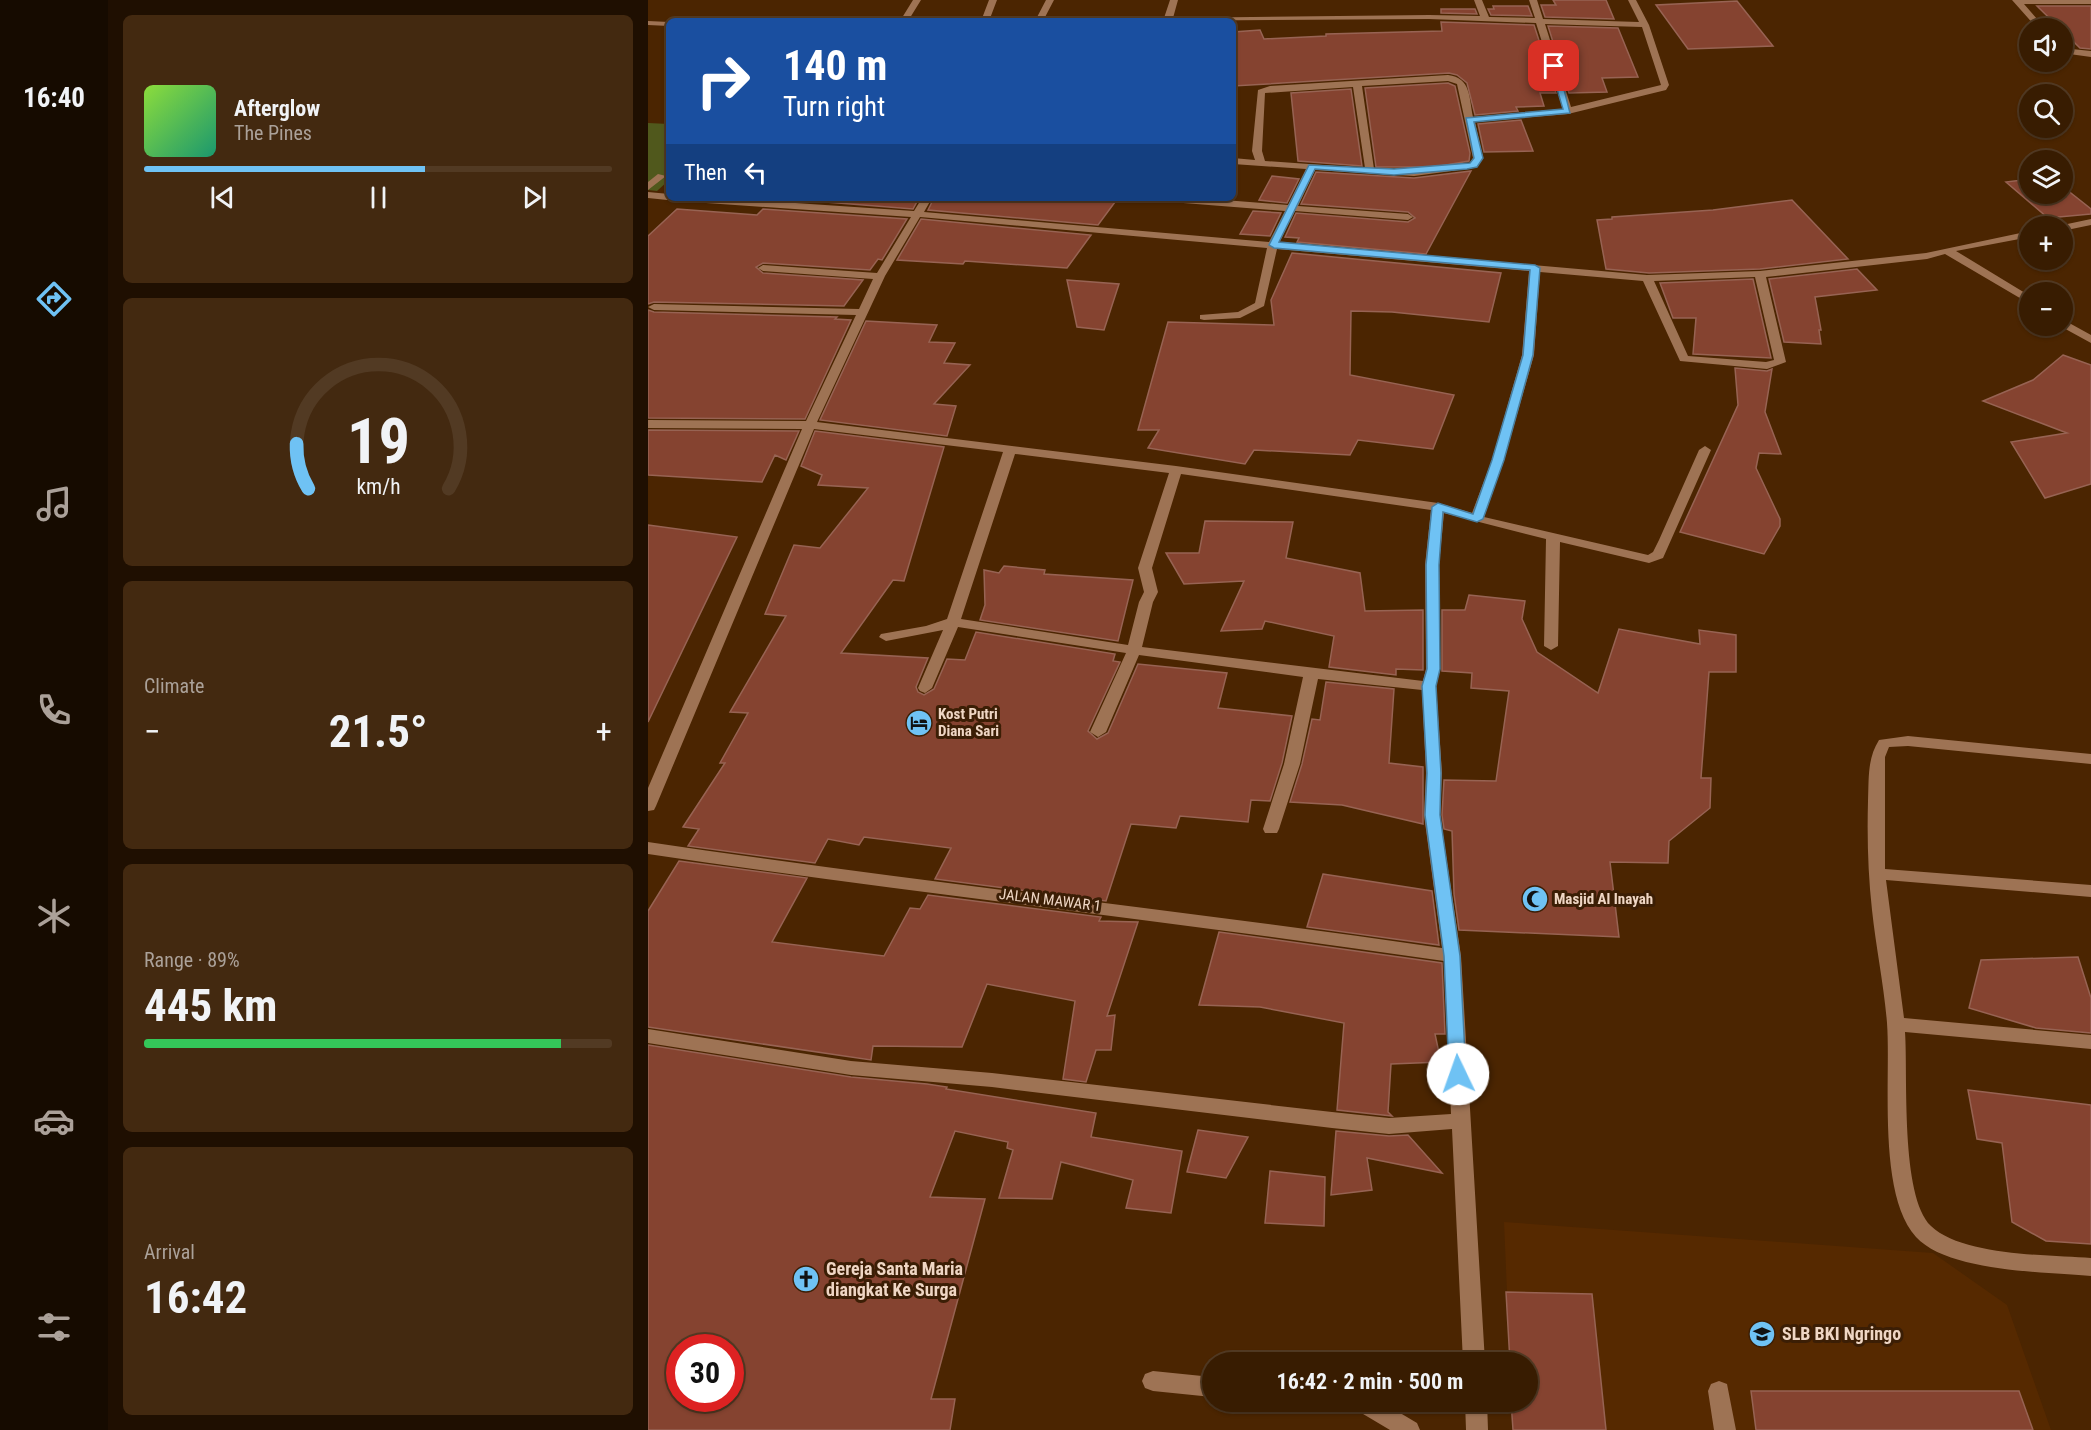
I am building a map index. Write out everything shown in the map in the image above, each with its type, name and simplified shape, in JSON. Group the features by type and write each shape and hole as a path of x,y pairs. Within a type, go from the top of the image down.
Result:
{"street":[{"path":"906,18 917,0"},
{"path":"986,18 993,0"},
{"path":"1041,18 1050,0"},
{"path":"1169,18 1174,0"},
{"path":"1478,0 1485,18"},
{"path":"1533,0 1568,111"},
{"path":"1469,120 1568,111 1657,92 1665,85 1645,25 1632,0"},
{"path":"2017,1 2091,2"},
{"path":"2017,1 2033,18"},
{"path":"1236,20 1485,18 1645,25"},
{"path":"648,24 666,24"},
{"path":"2073,52 2091,54"},
{"path":"1236,161 1370,172 1426,171 1474,165 1478,158 1461,83 1457,79 1270,89 1261,92 1257,151 1261,163"},
{"path":"1357,84 1370,172"},
{"path":"1204,317 1236,317 1260,304 1274,245 1312,167"},
{"path":"648,188 661,176"},
{"path":"648,195 666,197"},
{"path":"741,201 917,214 1647,278 1760,274 1927,256 1946,250 2019,236"},
{"path":"648,806 810,425 880,276 925,201"},
{"path":"1194,201 1408,217"},
{"path":"2073,226 2091,222"},
{"path":"1946,250 2019,294"},
{"path":"764,268 880,276"},
{"path":"1477,519 1501,450 1528,355 1535,268"},
{"path":"1647,278 1684,359 1767,366 1780,362 1760,274"},
{"path":"654,307 864,312"},
{"path":"2073,329 2091,340"},
{"path":"648,424 810,425 1176,470 1438,507 1477,519 1649,559 1658,555 1666,540 1705,450"},
{"path":"925,688 953,622 1010,449"},
{"path":"1098,732 1134,651 1146,602 1151,592 1145,568 1176,470"},
{"path":"1438,507 1432,565 1433,669 1429,686 1434,773 1432,815 1452,956 1473,1352"},
{"path":"1551,646 1553,537"},
{"path":"886,637 928,630 953,622 1134,651 1311,675 1429,686"},
{"path":"1271,829 1292,764 1311,675"},
{"path":"2091,759 1908,741 1884,743 1876,757 1877,874 1896,1024 1901,1169 1910,1210 1923,1232 1975,1256 2091,1267"},
{"name":"JALAN MAWAR 1","path":"648,848 811,872 1195,919 1452,956"},
{"path":"1877,874 2091,891"},
{"path":"1896,1024 2091,1042"},
{"path":"648,1036 851,1068 992,1080 1389,1126 1460,1121"},
{"path":"1153,1381 1202,1386"},
{"path":"1719,1391 1725,1430"},
{"path":"1379,1412 1409,1430"},
{"path":"1476,1412 1477,1430"}],"shaded area":[{"name":"SLB BKI Ngringo","path":"1504,1222 1933,1253 2007,1305 2051,1430 1513,1430 1512,1412 1538,1412 1538,1352 1510,1352"}],"green space":[{"path":"648,123 666,124 666,183 657,191 648,190"}],"building":[{"path":"1553,0 1606,0 1614,19 1545,17 1541,5 1556,5"},
{"path":"1737,1 1773,46 1688,49 1656,5"},
{"path":"1493,6 1528,6 1532,16 1491,15 1488,9 1494,9"},
{"path":"2037,6 2091,6 2091,49 2080,48 2073,41 2073,18 2049,18"},
{"path":"1441,9 1475,9 1477,14 1441,13"},
{"path":"1441,22 1534,25 1556,93 1540,93 1544,106 1516,107 1518,111 1475,115 1467,83 1457,75 1449,73 1236,86 1236,32 1260,30 1264,39 1326,36 1326,34 1442,31"},
{"path":"1548,26 1618,28 1638,77 1602,78 1607,92 1569,93"},
{"path":"1448,83 1455,86 1470,153 1469,161 1434,167 1376,167 1365,88"},
{"path":"1351,89 1362,166 1298,161 1291,93"},
{"path":"1521,120 1533,151 1484,152 1478,124"},
{"path":"1471,171 1426,254 1297,242 1299,238 1285,237 1296,213 1408,222 1415,218 1408,212 1301,204 1316,172 1414,178"},
{"path":"1272,176 1299,179 1287,203 1259,200"},
{"path":"2019,180 2019,193 2006,182"},
{"path":"2073,195 2091,209 2091,214 2046,216 2032,204 2073,204"},
{"path":"1792,200 1848,259 1760,269 1649,273 1606,269 1597,220 1713,210"},
{"path":"813,201 917,201 913,209"},
{"path":"932,201 1116,201 1098,225 928,210"},
{"path":"677,209 757,215 763,209 907,219 882,260 878,259 870,270 763,263 756,267 763,273 863,280 844,306 654,302 648,304 648,236"},
{"path":"1253,211 1281,213 1270,236 1240,234"},
{"path":"921,219 1091,235 1067,268 965,261 963,264 897,260"},
{"path":"1292,253 1501,273 1489,322 1392,312 1351,311 1350,375 1454,395 1433,449 1358,440 1350,455 1254,450 1245,464 1148,448 1159,430 1138,430 1168,322 1274,325 1271,300"},
{"path":"1857,269 1877,290 1815,297 1821,344 1784,342 1769,279"},
{"path":"1753,279 1771,358 1693,354 1696,318 1673,318 1660,283"},
{"path":"1067,280 1119,284 1104,330 1077,327"},
{"path":"648,310 837,317 835,319 851,320 805,419 648,418"},
{"path":"866,321 937,325 929,342 955,343 944,363 970,365 934,404 956,406 947,436 820,420"},
{"path":"2063,355 2091,365 2091,484 2045,498 2011,442 2067,433 1983,401 2033,380"},
{"path":"1735,368 1767,371 1772,369 1765,412 1781,454 1759,453 1756,468 1780,519 1780,526 1764,554 1680,532 1738,405"},
{"path":"648,430 799,431 786,460 775,455 762,482 648,475"},
{"path":"815,431 944,447 904,581 893,580 841,653 928,658 916,687 918,692 924,695 934,689 947,659 965,660 976,632 1115,654 1113,661 1120,662 1088,731 1097,739 1108,733 1138,664 1227,673 1218,708 1292,716 1282,763 1270,801 1251,800 1248,822 1180,816 1176,828 1131,824 1106,901 935,879 951,848 864,837 859,845 828,839 815,863 688,846 699,829 683,827 725,763 720,763 748,713 730,712 786,616 765,614 794,545 820,548 868,488 818,485 822,475 801,466"},
{"path":"1205,521 1293,522 1286,558 1360,573 1365,611 1423,610 1423,670 1396,669 1396,675 1329,667 1334,636 1265,621 1262,629 1221,631 1244,581 1184,584 1166,553 1199,553"},
{"path":"648,525 737,537 648,722"},
{"path":"1004,566 1045,570 1044,574 1133,580 1118,641 980,620 985,605 984,570 999,573"},
{"path":"1469,595 1525,601 1522,619 1537,652 1598,693 1619,629 1700,644 1699,630 1736,635 1736,672 1709,672 1701,778 1711,778 1710,808 1669,841 1668,863 1610,862 1619,937 1459,930 1454,894 1452,831 1444,829 1442,815 1444,780 1496,781 1509,691 1471,688 1472,673 1442,671 1442,610 1465,610"},
{"path":"1326,682 1394,689 1389,763 1423,767 1423,824 1342,805 1290,802 1302,764 1312,719 1320,720"},
{"path":"679,861 807,878 772,942 884,956 910,908 920,909 928,895 1101,917 1099,921 1138,922 1107,1016 1115,1015 1111,1050 1096,1050 1086,1082 1063,1079 1075,1001 987,984 962,1047 873,1046 871,1060 648,1027 648,911"},
{"path":"1323,874 1432,891 1439,945 1307,927"},
{"path":"1219,932 1442,963 1445,1034 1435,1034 1441,1062 1391,1064 1388,1112 1392,1116 1337,1110 1344,1023 1260,1007 1199,1005"},
{"path":"2078,957 2091,998 2091,1033 2036,1028 1969,1008 1981,960"},
{"path":"648,1045 851,1077 947,1087 946,1089 1096,1113 1091,1137 1182,1151 1171,1213 1126,1208 1133,1180 1061,1162 1052,1199 999,1198 1013,1150 1007,1148 1008,1142 955,1131 930,1197 985,1199 931,1399 955,1399 950,1430 648,1430"},
{"path":"1968,1090 2091,1105 2091,1244 2046,1241 2012,1222 2002,1143 1977,1139"},
{"path":"1198,1130 1248,1137 1226,1178 1187,1172"},
{"path":"1336,1131 1389,1136 1408,1135 1442,1173 1367,1158 1372,1190 1331,1195"},
{"path":"1270,1171 1325,1177 1324,1226 1265,1223"},
{"path":"1506,1292 1592,1294 1606,1430 1513,1430 1512,1412 1538,1412 1538,1352 1509,1352"},
{"path":"1751,1391 2019,1391 2033,1430 1756,1430"}],"place":[{"name":"Kost Putri Diana Sari","path":"919,723"},
{"name":"Masjid Al Inayah","path":"1535,899"},
{"name":"Gereja Santa Maria diangkat Ke Surga","path":"806,1279"},
{"name":"SLB BKI Ngringo","path":"1762,1334"}],"route":[{"path":"1458,1074 1452,956 1432,815 1434,773 1429,686 1433,669 1432,565 1438,507 1477,519 1498,460 1521,387 1528,355 1532,328 1535,268 1274,245 1312,167 1370,172 1426,171 1467,167 1474,165 1478,158 1469,120 1568,111 1554,66"}]}
